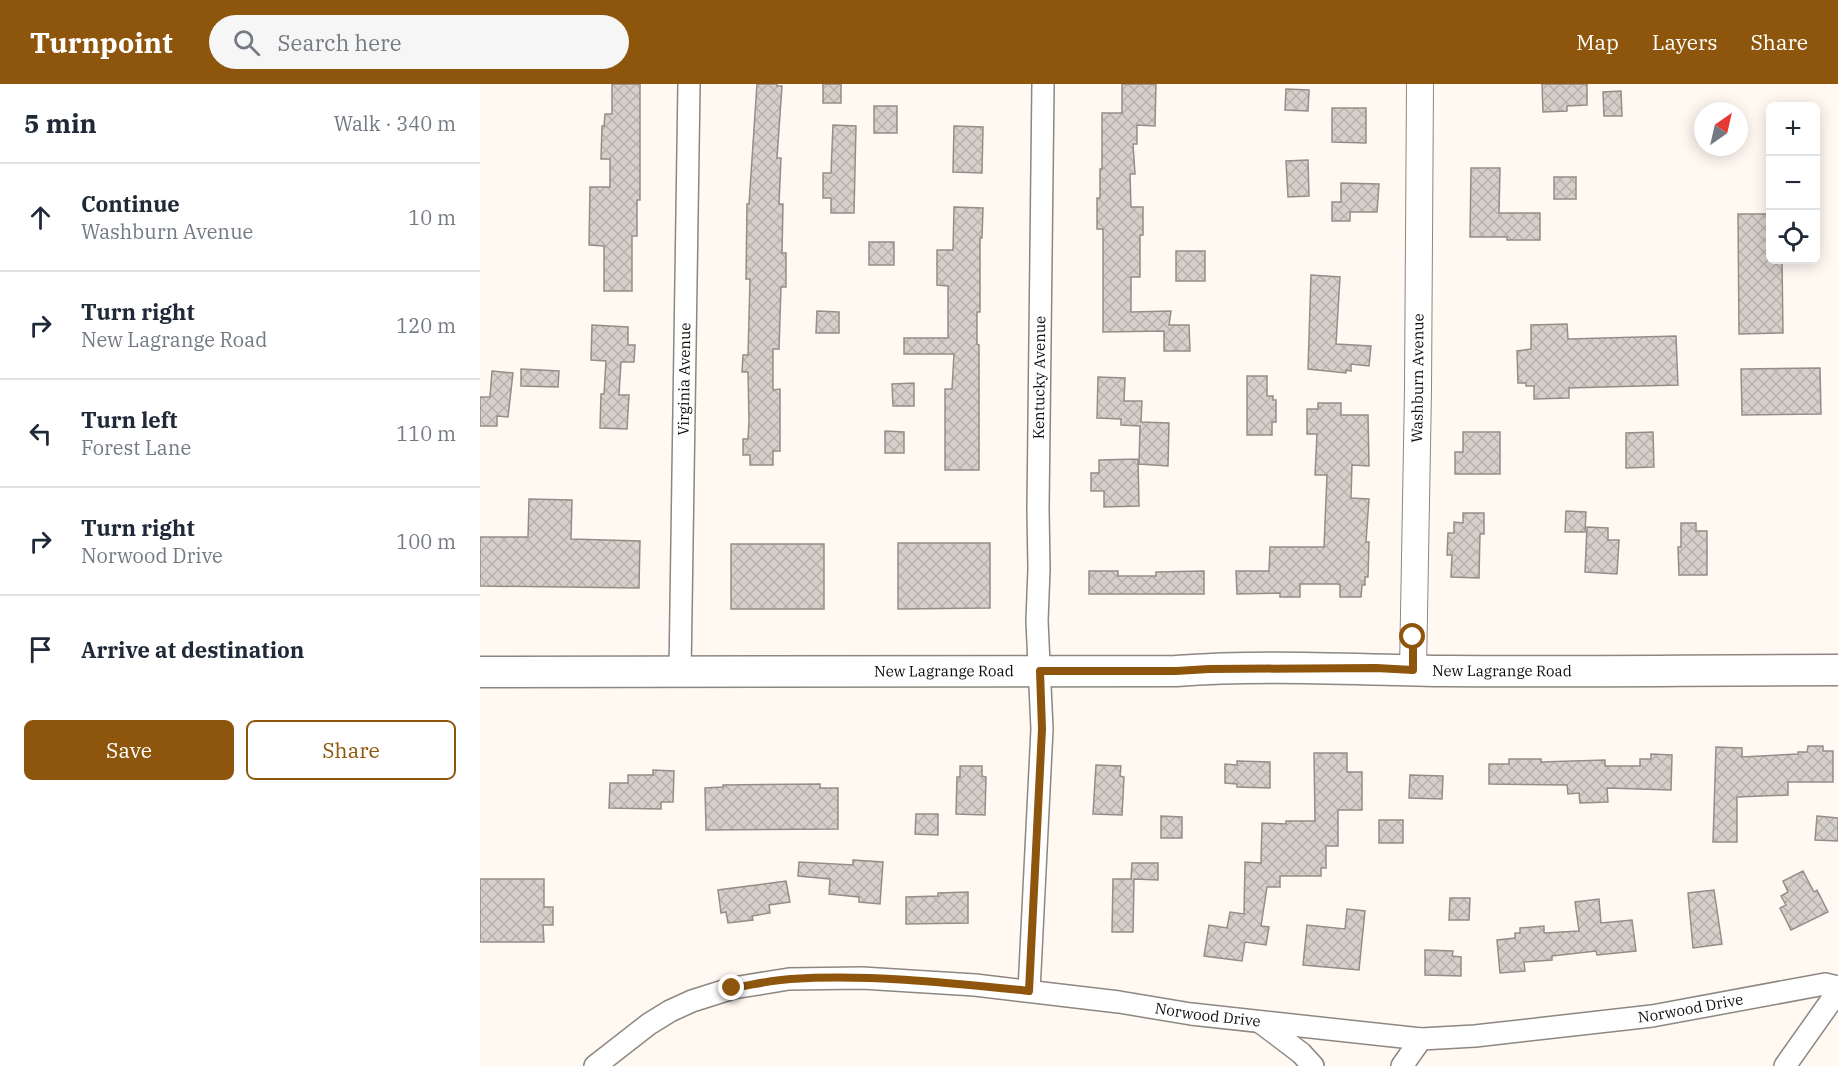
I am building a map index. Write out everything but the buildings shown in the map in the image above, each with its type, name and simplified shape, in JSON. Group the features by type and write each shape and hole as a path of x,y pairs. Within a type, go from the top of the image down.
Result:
{"main road":[{"name":"New Lagrange Road","path":"480,672 1176,671 1340,668 1838,670"}],"street":[{"name":"Virginia Avenue","path":"680,673 689,84"},
{"name":"Kentucky Avenue","path":"1029,991 1042,729 1038,621 1038,509 1043,84"},
{"name":"Washburn Avenue","path":"1413,670 1420,84"},
{"name":"Norwood Drive","path":"595,1066 670,1011 732,988 789,979 920,981 1029,991 1191,1014 1421,1039 1475,1036 1652,1016 1825,984 1838,987"},
{"path":"1785,1066 1838,991"},
{"path":"1260,1022 1301,1053 1313,1066"},
{"path":"1402,1066 1421,1039"}],"route":[{"path":"732,988 789,979 835,978 898,980 1029,991 1042,729 1040,671 1376,668 1413,670 1413,637"}]}
